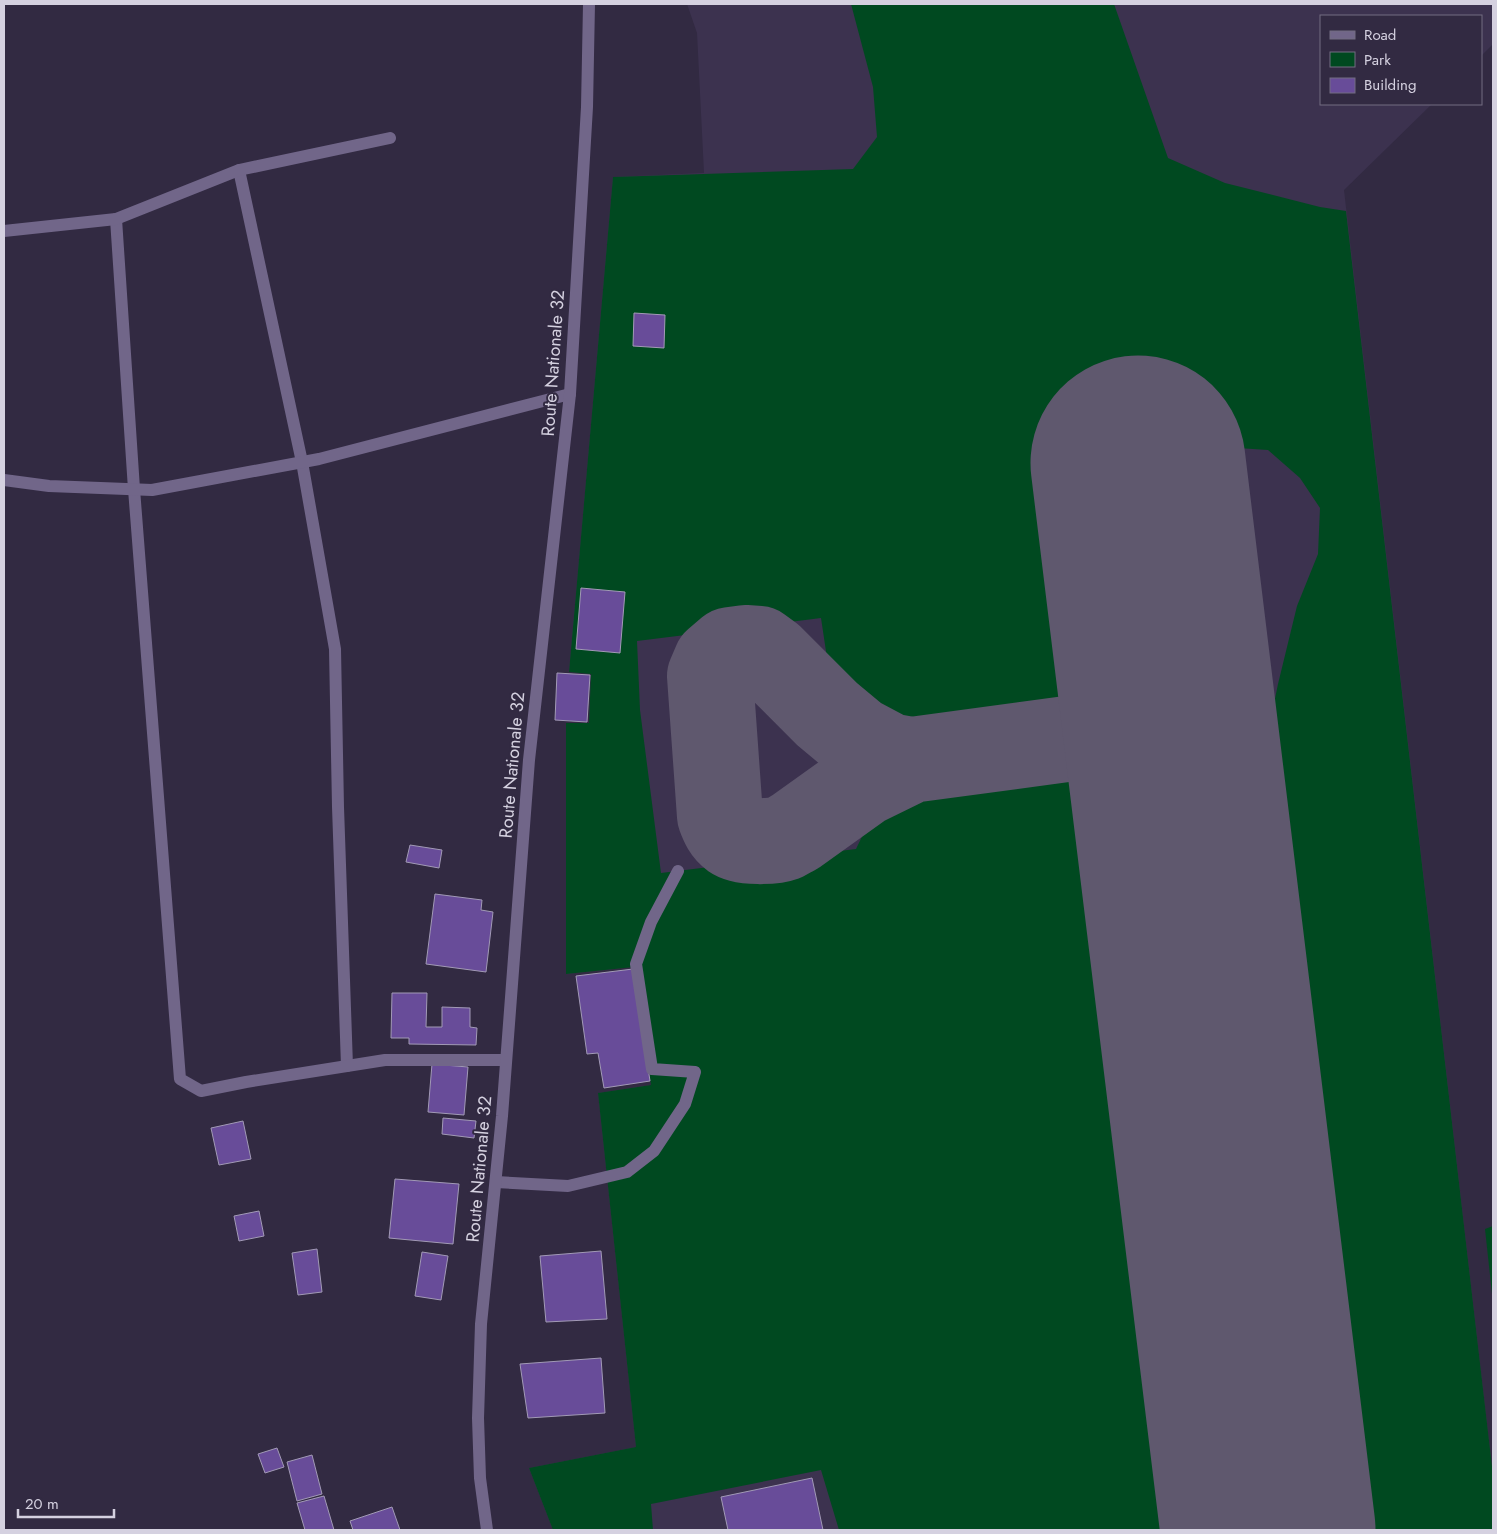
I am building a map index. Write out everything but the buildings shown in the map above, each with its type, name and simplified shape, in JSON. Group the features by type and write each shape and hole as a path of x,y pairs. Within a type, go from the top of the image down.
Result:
{"street":[{"name":"Route Nationale 32","path":"487,1530 480,1478 478,1418 481,1324 496,1182 529,760 570,394 586,107 589,4"},
{"path":"4,231 116,219 239,170 390,138"},
{"path":"239,170 302,462 335,649 338,807 347,1066"},
{"path":"116,219 134,490 180,1079 201,1091 385,1060 506,1060"},
{"path":"4,480 49,486 152,490 319,459 570,394"},
{"path":"496,1182 568,1186 627,1172 654,1151 685,1104 695,1072 652,1069 636,964 651,922 678,871"}],"shaded area":[{"path":"687,4 1493,4 1493,44 1482,55 1482,15 1320,15 1320,105 1431,105 1344,190 1493,1475 1493,1530 553,1530 529,1468 636,1447 598,1093 651,1085 634,967 566,974 566,723 589,723 591,674 569,672 613,177 704,173 697,33"}],"green space":[{"path":"851,4 1114,4 1168,158 1225,183 1320,207 1346,211 1493,1475 1493,1530 1343,1530 1270,926 1256,792 1278,684 1297,606 1318,554 1320,508 1300,478 1268,450 1192,445 1075,468 1096,637 1087,668 1066,696 1019,711 884,724 842,691 830,678 821,618 637,641 640,710 661,873 856,849 871,818 884,802 920,787 1035,775 1065,776 1089,787 1110,812 1120,838 1204,1530 839,1530 821,1470 651,1504 653,1530 553,1530 529,1468 636,1447 598,1093 651,1085 634,967 566,974 566,723 589,723 591,674 569,672 613,177 853,169 877,137 873,87"},
{"path":"1493,1226 1493,1303 1485,1229"}],"taxiway":[{"path":"911,760 862,784 784,838 758,841 744,840 733,836 728,832 720,816 710,676 716,662 730,650 759,649 770,657 827,714 857,739 889,756 911,760 1170,725"}],"runway":[{"path":"1138,463 1268,1530"}]}
